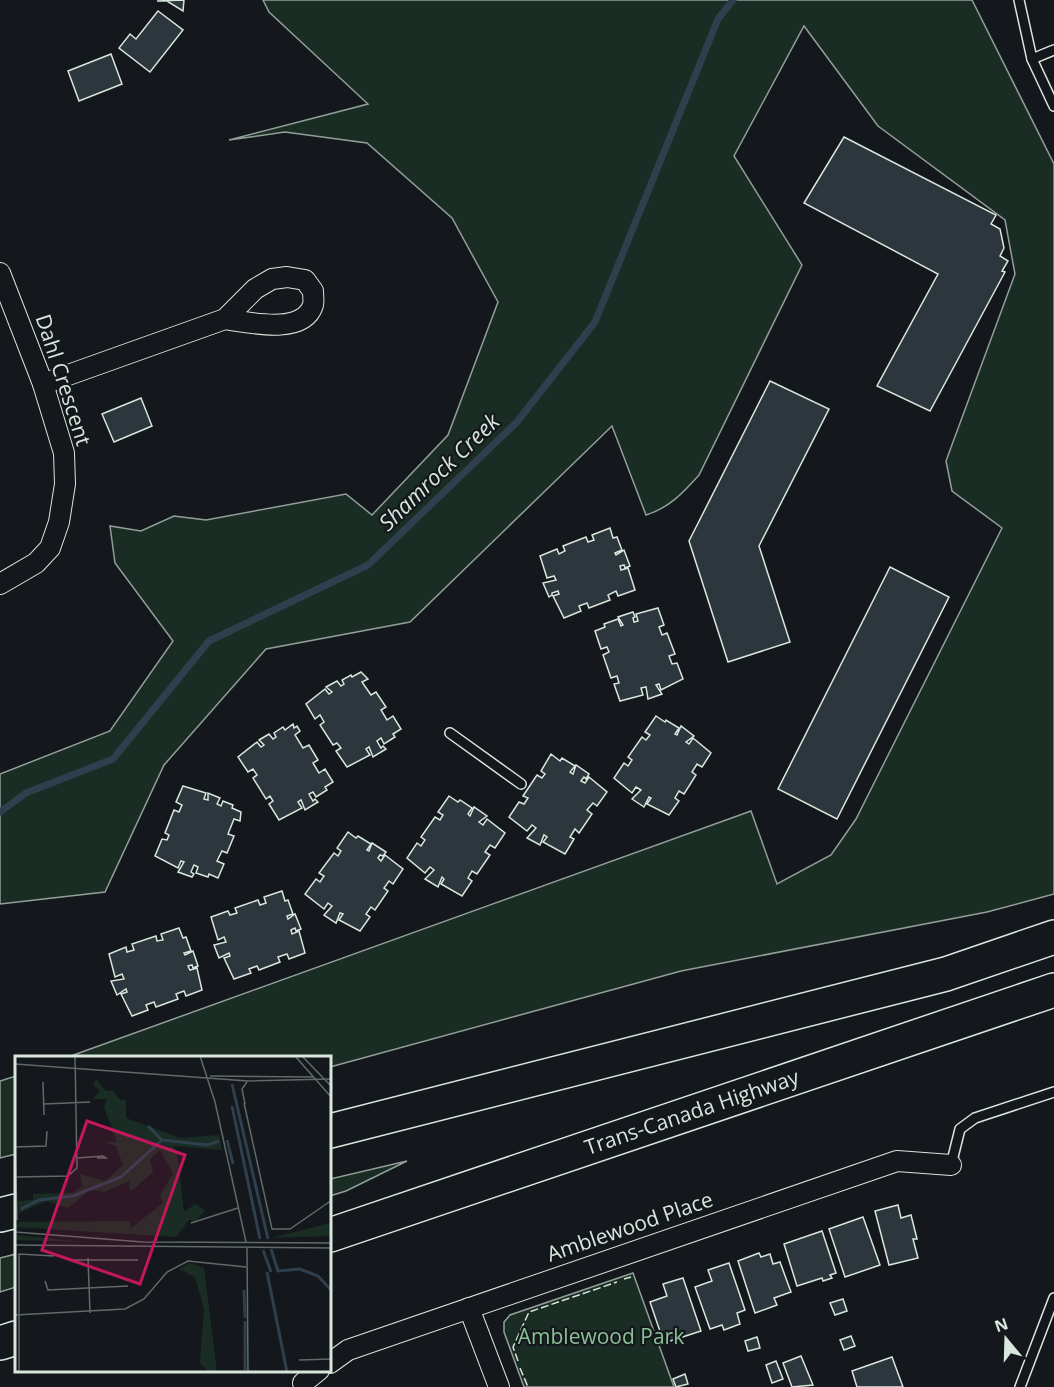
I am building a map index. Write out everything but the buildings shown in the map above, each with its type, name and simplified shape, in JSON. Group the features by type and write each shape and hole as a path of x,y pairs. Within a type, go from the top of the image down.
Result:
{"highway":[{"path":"332,1130 946,974 1054,937"},
{"name":"Trans-Canada Highway","path":"332,1234 1054,990"},
{"path":"0,1215 15,1211"},
{"path":"0,1343 15,1338"}],"street":[{"name":"Dahl Crescent","path":"0,273 44,384 64,453 65,484 59,522 50,548 36,563 0,584"},
{"path":"44,384 225,319"},
{"name":"Amblewood Place","path":"332,1362 348,1350 897,1161 951,1165"},
{"path":"469,1308 499,1387"},
{"path":"303,1383 318,1372"}],"lane":[{"path":"1019,0 1032,59 1054,106"},
{"path":"1032,59 1054,50"},
{"path":"450,733 521,784"},
{"path":"951,1165 960,1129 975,1118 1054,1092"},
{"path":"1020,1387 1054,1298"}],"green space":[{"path":"263,0 972,0 1054,164 1054,894 987,912 681,971 332,1066 332,1056 71,1056 751,811 777,884 831,855 856,819 1002,528 952,491 946,461 1015,274 1005,220 878,126 804,26 734,156 802,265 699,475 693,482 669,504 646,515 612,426 410,622 266,649 164,765 105,892 0,904 0,774 110,731 173,641 115,563 110,526 141,531 174,516 206,520 346,494 372,515 448,435 498,302 452,218 367,143 285,132 229,140 368,104 269,12"},
{"path":"15,1076 15,1154 0,1158 0,1081"},
{"path":"407,1161 346,1191 332,1195 332,1179"},
{"path":"15,1254 15,1287 0,1292 0,1258"},
{"name":"Amblewood Park","path":"633,1273 674,1387 524,1387 504,1332 504,1322 510,1315"}],"waterway":[{"name":"Shamrock Creek","path":"0,812 26,793 113,759 209,641 368,565 517,422 595,322 718,19 733,0"}],"fence":[{"path":"624,1279 631,1277"},
{"path":"518,1361 513,1347 529,1312 617,1282"},
{"path":"520,1368 528,1387"}]}
